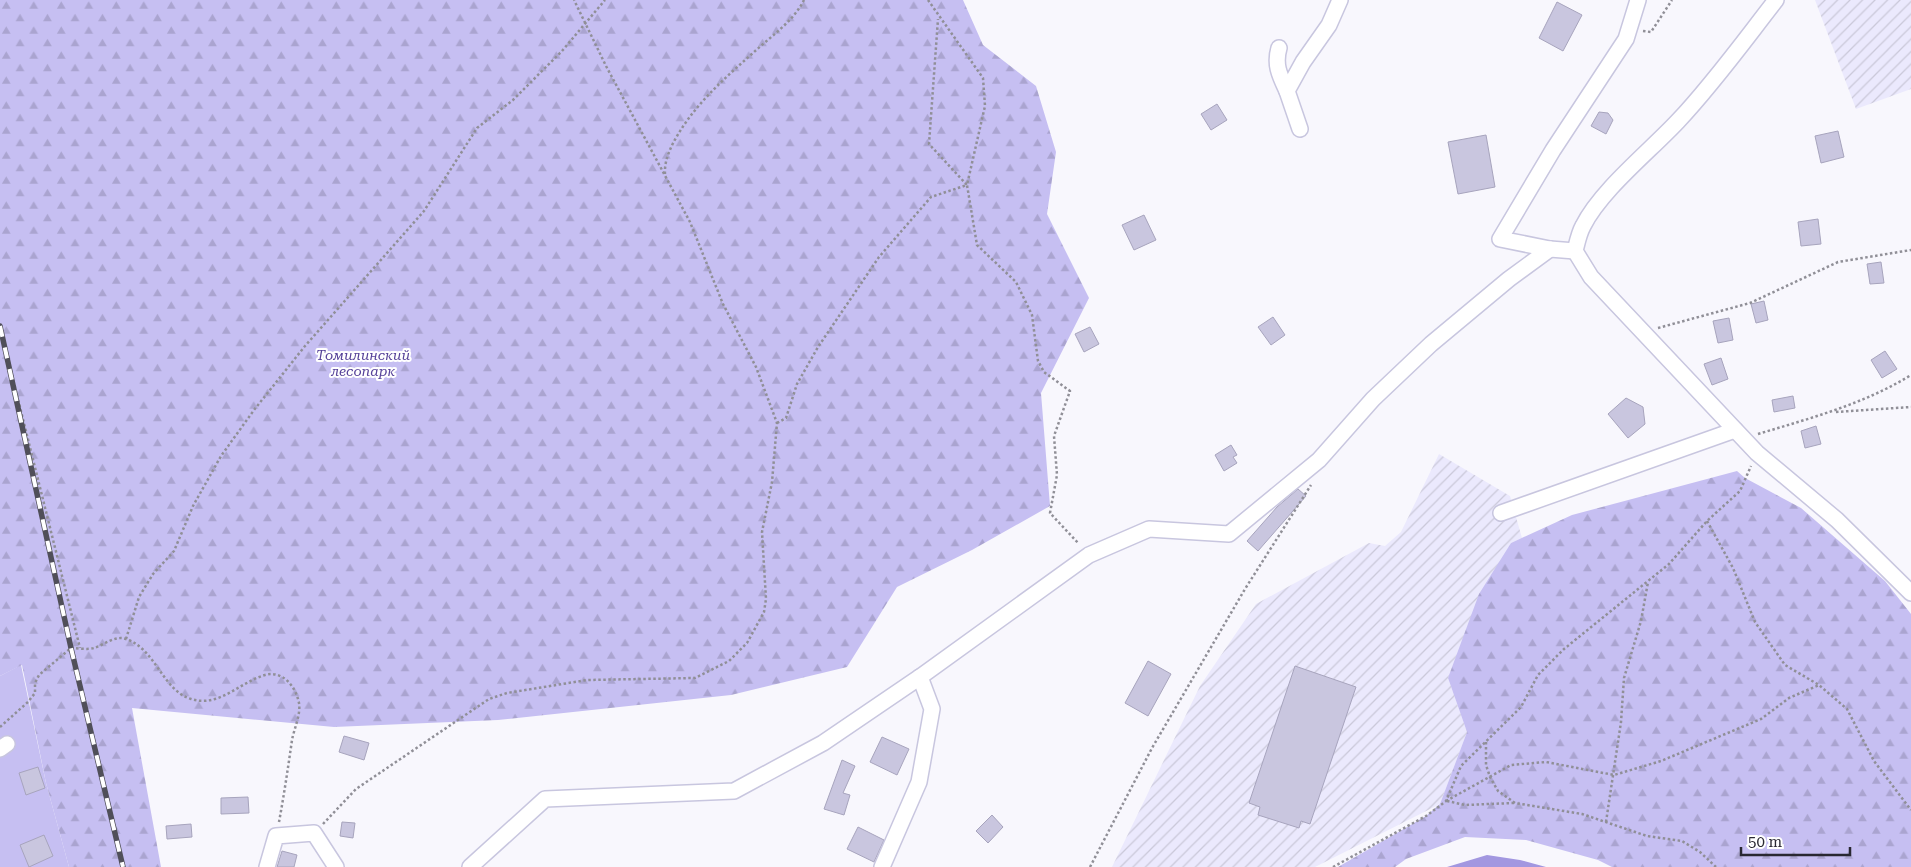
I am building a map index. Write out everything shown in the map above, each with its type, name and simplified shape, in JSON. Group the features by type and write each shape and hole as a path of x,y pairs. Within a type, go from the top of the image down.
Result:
{"street":[{"path":"1287,91 1303,62 1329,25 1340,0"},
{"path":"1575,251 1550,249 1500,239 1553,150 1626,39 1638,0"},
{"path":"1776,0 1728,62 1678,121 1629,170 1593,210 1582,226 1575,251 1591,277 1738,434 1757,453 1837,520 1911,593"},
{"path":"1279,48 1276,59 1300,129"},
{"path":"470,867 545,799 734,791 823,743 920,677 1089,554 1149,529 1229,534 1319,460 1373,399 1431,344 1509,279 1550,249"},
{"path":"1500,513 1738,434"},
{"path":"882,867 919,782 932,710 920,677"},
{"path":"266,867 276,836 314,833 336,867"}],"path":[{"path":"314,833 356,789 489,699 507,693 587,680 696,678 729,661 747,643 764,612 766,599 762,532 772,482 777,423 756,367 723,304 690,222 574,0"},
{"path":"126,638 139,597 153,574 174,551 193,506 217,464 254,410 305,346 424,211 478,128 513,100 586,24 605,0"},
{"path":"666,177 664,164 674,140 696,107 781,29 799,9 804,0"},
{"path":"928,0 938,17 984,78 985,106 967,185 977,245 1016,282 1032,315 1038,361 1044,372 1070,391 1054,436 1057,474 1050,513 1089,554"},
{"path":"1630,28 1651,32 1672,0"},
{"path":"938,17 929,144 967,185"},
{"path":"777,423 786,418 797,384 818,347 879,257 931,197 967,185"},
{"path":"1642,333 1750,303 1838,262 1911,250"},
{"path":"0,327 80,648"},
{"path":"1738,434 1832,412 1883,392 1911,375"},
{"path":"1832,412 1911,407"},
{"path":"1446,801 1461,766 1521,707 1538,675 1558,656 1669,564 1708,521 1740,491 1757,453"},
{"path":"1090,867 1152,748 1245,589 1310,491 1312,483"},
{"path":"1708,521 1733,568 1755,622 1785,665 1819,685 1847,709 1874,761 1911,810"},
{"path":"1606,822 1614,775 1624,678 1641,621 1649,581"},
{"path":"0,727 28,702 35,693 35,683 39,675 72,648 92,649 118,638 126,638 139,646 157,664 175,691 191,699 206,701 221,697 266,674 280,676 292,684 299,704 276,836"},
{"path":"1333,867 1426,816 1446,801 1511,765 1546,762 1614,775 1661,761 1761,719 1789,698 1819,685"},
{"path":"1486,742 1486,764 1490,777 1498,792 1515,803"},
{"path":"1446,801 1465,805 1515,803 1582,814 1647,836 1682,841 1700,852 1716,867"}],"shaded area":[{"path":"1815,0 1911,0 1911,89 1856,109"},
{"path":"1439,454 1510,496 1522,538 1511,543 1448,678 1467,732 1440,804 1315,867 1112,867 1200,686 1256,604 1369,543 1385,546 1401,532"},
{"path":"1487,855 1520,860 1546,867 1447,867"}],"green space":[{"name":"Томилинский лесопарк","path":"0,0 963,0 983,45 1036,86 1056,152 1047,214 1089,298 1041,393 1050,506 972,550 897,587 847,667 731,695 498,720 334,727 132,708 161,867 69,867 46,783 22,665 0,676"},
{"path":"1737,471 1745,478 1801,508 1885,581 1911,614 1911,867 1612,867 1598,860 1526,840 1465,837 1406,859 1395,867 1338,867 1426,816 1440,804 1467,732 1448,678 1479,594 1511,543 1572,515"},
{"path":"21,665 46,783 69,867 0,867 0,676"}],"building":[{"path":"1557,2 1582,15 1563,51 1539,38"},
{"path":"1217,104 1227,120 1211,130 1201,114"},
{"path":"1599,112 1608,113 1613,120 1606,134 1591,126"},
{"path":"1838,131 1844,157 1821,163 1815,136"},
{"path":"1486,135 1495,187 1458,194 1448,142"},
{"path":"1144,215 1156,240 1134,250 1122,225"},
{"path":"1818,219 1821,244 1801,246 1798,222"},
{"path":"1881,262 1884,283 1870,284 1867,264"},
{"path":"1764,301 1768,320 1756,323 1751,304"},
{"path":"1273,317 1285,335 1271,345 1258,327"},
{"path":"1729,318 1733,340 1718,343 1713,321"},
{"path":"1090,327 1099,344 1084,352 1075,334"},
{"path":"1885,351 1897,369 1882,378 1871,360"},
{"path":"1721,358 1728,379 1712,385 1704,364"},
{"path":"1793,396 1795,408 1774,412 1772,400"},
{"path":"1626,398 1643,407 1645,424 1628,438 1608,414"},
{"path":"1816,426 1821,444 1805,448 1801,431"},
{"path":"1231,445 1237,455 1233,457 1237,463 1224,471 1215,455"},
{"path":"1298,489 1306,496 1258,551 1247,541 1277,507"},
{"path":"1148,661 1171,674 1148,716 1125,703"},
{"path":"1295,666 1356,687 1310,824 1301,821 1299,828 1258,815 1260,807 1249,803"},
{"path":"344,736 369,743 364,760 339,752"},
{"path":"882,737 909,749 897,775 870,762"},
{"path":"842,760 855,766 843,793 850,795 844,815 824,809"},
{"path":"38,767 45,788 26,795 19,773"},
{"path":"248,797 249,813 221,814 221,798"},
{"path":"992,815 1003,827 988,843 976,831"},
{"path":"342,822 355,823 353,838 340,836"},
{"path":"191,824 192,837 167,839 166,826"},
{"path":"858,827 884,840 874,862 847,849"},
{"path":"44,835 53,856 29,867 20,845"},
{"path":"282,851 297,855 294,867 277,867"}],"railway":[{"path":"0,326 71,648 123,867"}]}
